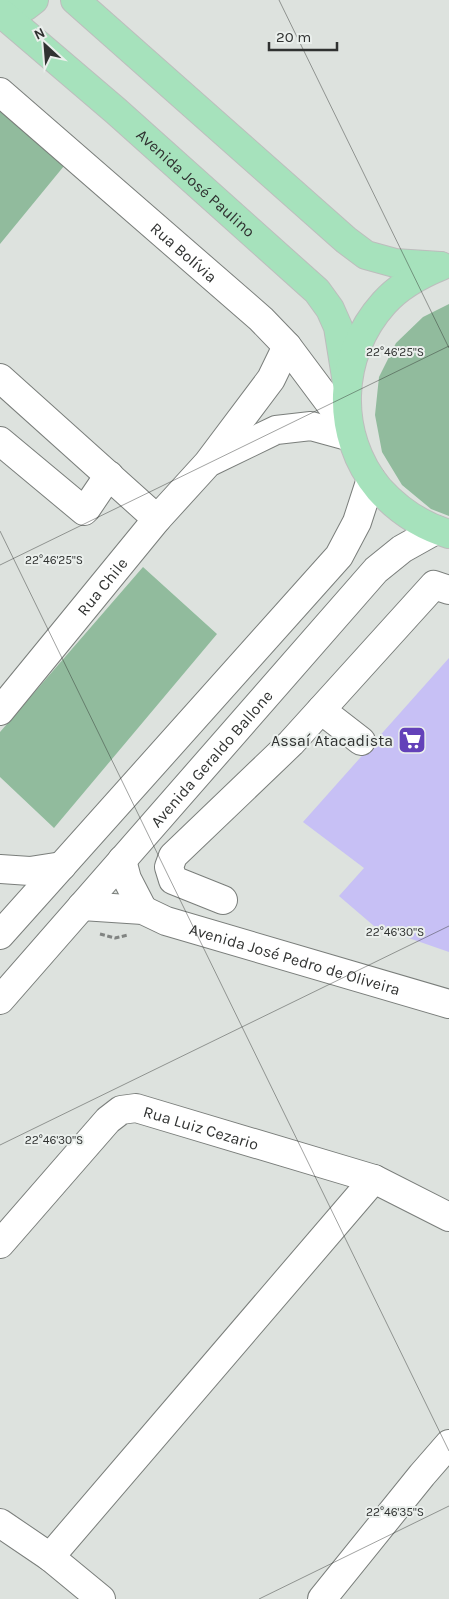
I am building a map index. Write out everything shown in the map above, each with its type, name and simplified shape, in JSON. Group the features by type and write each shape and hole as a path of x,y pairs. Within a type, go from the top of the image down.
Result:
{"main road":[{"path":"8,0 17,6 25,6 34,0"},
{"path":"75,0 346,240 366,255 395,263 445,264"},
{"name":"Avenida José Paulino","path":"0,12 116,111 316,291 330,309 338,327 347,383"},
{"path":"442,532 411,517 396,506 371,479 360,459 350,433 346,406 347,383 351,361 359,340 370,320 384,303 401,288 420,275 445,264"}],"street":[{"name":"Rua Bolívia","path":"0,92 261,319 286,346 350,433"},
{"name":"Rua Chile","path":"0,712 157,519 208,463 271,379 286,346"},
{"path":"0,378 157,519"},
{"name":"Rua Chile","path":"208,463 276,430 311,426 350,433"},
{"path":"0,441 84,511 109,476"},
{"path":"0,935 339,556 357,522 371,479"},
{"name":"Avenida Geraldo Ballone","path":"0,1000 376,570 402,549 442,532"},
{"path":"223,900 172,880 168,867 173,856 291,743 434,585 449,590"},
{"path":"320,710 361,741"},
{"path":"122,860 127,879 143,910"},
{"path":"0,869 30,871 62,866"},
{"name":"Avenida José Pedro de Oliveira","path":"82,906 143,910 166,921 449,1004"},
{"name":"Rua Luiz Cezario","path":"0,1244 108,1120 121,1110 136,1108 374,1179 449,1217"},
{"path":"50,1557 374,1179"},
{"path":"322,1599 449,1444"},
{"path":"0,1524 50,1557 102,1599"}],"green space":[{"path":"0,92 73,155 0,244"},
{"path":"449,304 449,516 431,509 402,485 382,452 375,415 379,377 396,343 423,317"},
{"path":"143,567 217,634 54,828 0,777 0,732"}],"building":[{"name":"Assaí Atacadista","path":"449,658 449,952 374,926 339,896 364,868 303,822"}],"place":[{"name":"Assaí Atacadista","path":"412,740"}]}
